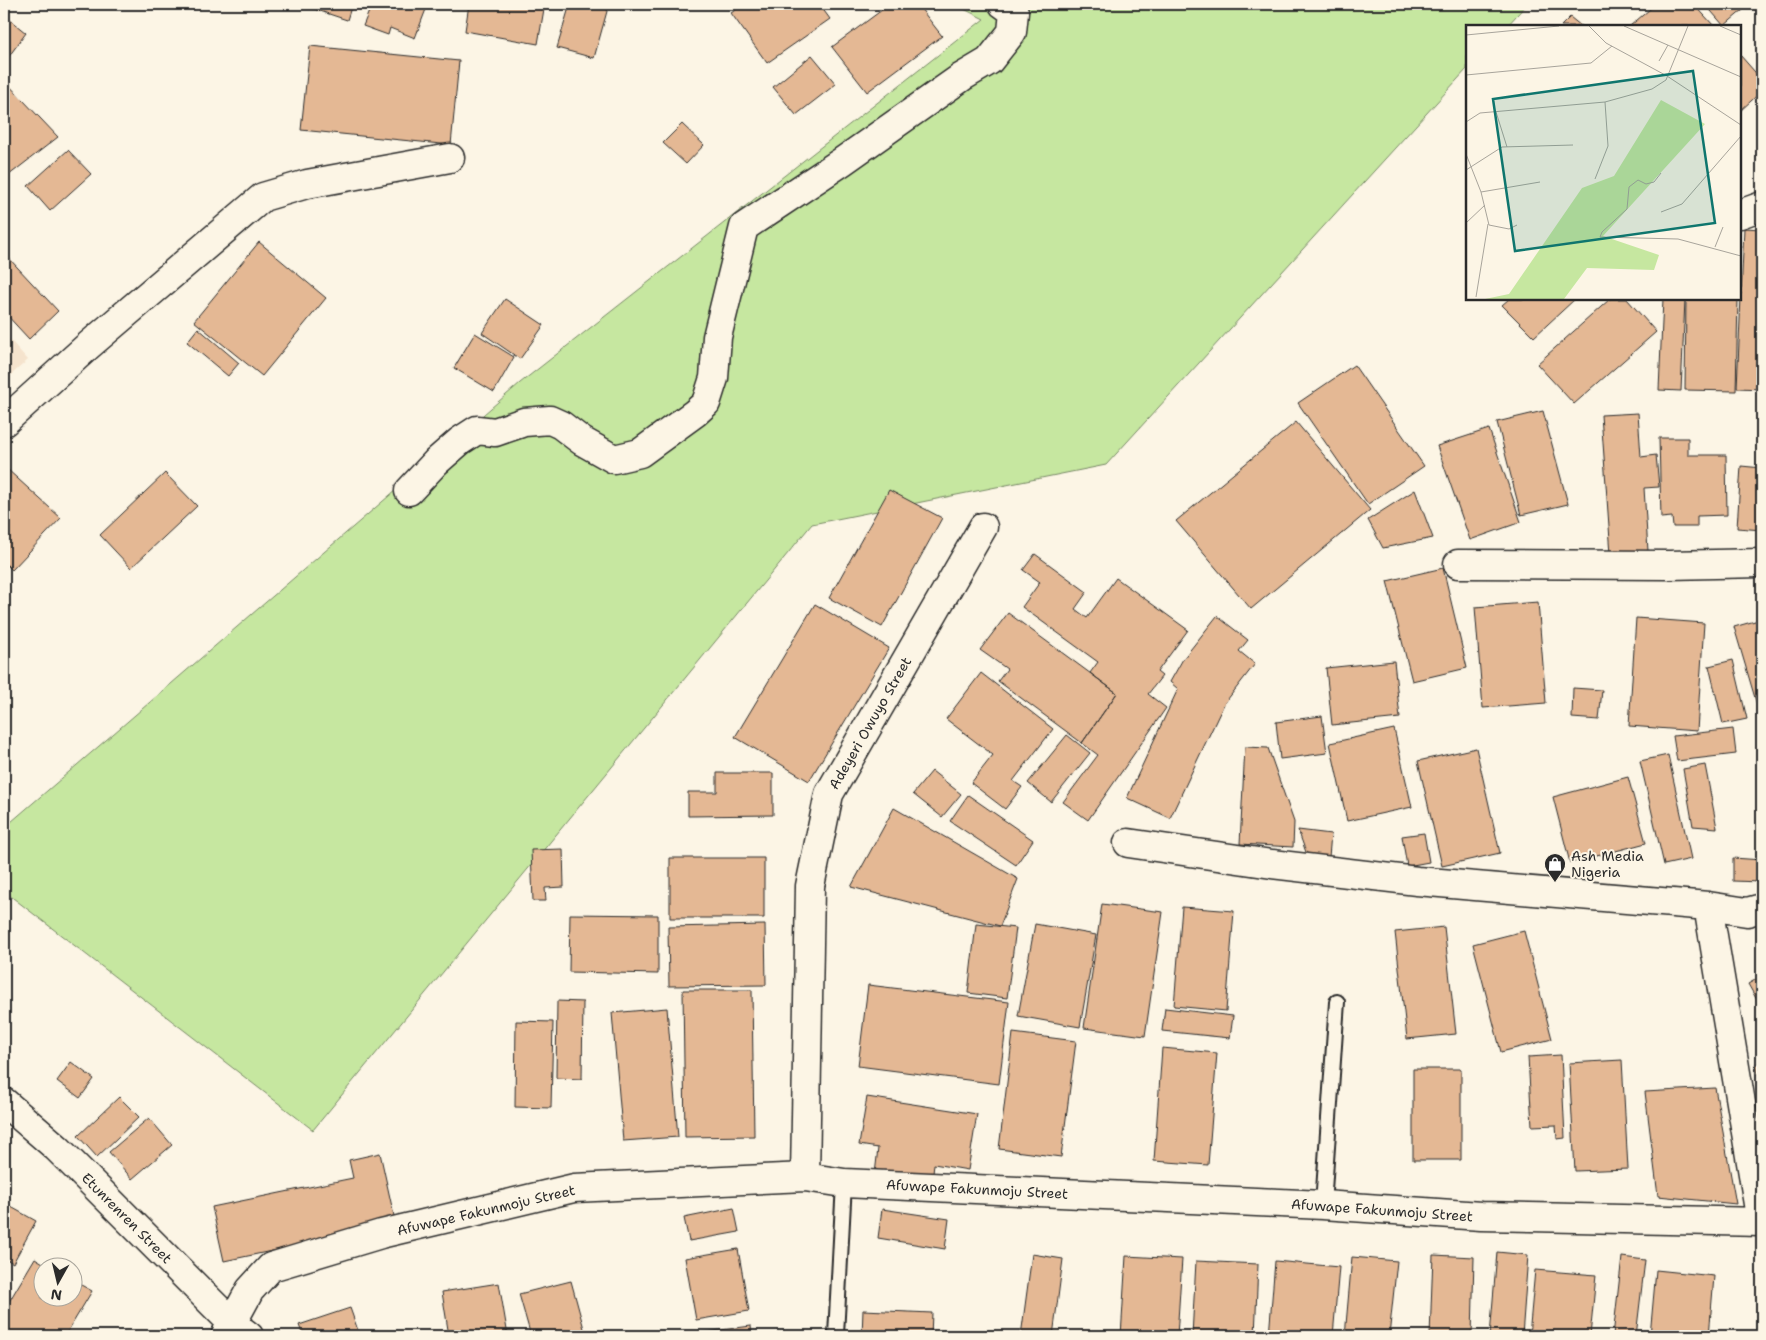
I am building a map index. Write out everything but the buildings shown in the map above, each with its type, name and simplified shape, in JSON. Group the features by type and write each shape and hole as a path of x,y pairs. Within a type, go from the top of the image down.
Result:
{"street":[{"path":"409,492 442,457 460,441 477,430 495,432 524,422 550,420 614,459 640,453 695,413 706,403 714,378 717,337 744,228 989,61 1012,32 1014,12 1003,4"},
{"path":"4,422 88,346 263,197 307,184 450,158"},
{"path":"1741,214 1762,206"},
{"name":"Adeyeri Owuyo Street","path":"805,1177 810,886 829,794 983,527"},
{"path":"1458,564 1669,565 1762,563"},
{"path":"1128,844 1407,880 1708,906 1747,912 1762,908"},
{"path":"1708,906 1762,1222"},
{"name":"Etunrenren Street","path":"4,1102 57,1148 235,1332"},
{"name":"Afuwape Fakunmoju Street","path":"235,1332 250,1290 271,1267 381,1234 574,1188 805,1177 844,1183 1323,1205 1482,1216 1762,1222"}],"lane":[{"path":"1323,1205 1337,1002"},
{"path":"836,1336 844,1183"}],"shaded area":[{"path":"4,333 28,360 4,381"}],"green space":[{"path":"954,4 1527,4 1508,25 1466,25 1466,70 1106,465 812,524 313,1130 4,891 4,828 520,383 984,19"}],"place":[{"name":"Ash Media Nigeria","path":"1555,883"}]}
